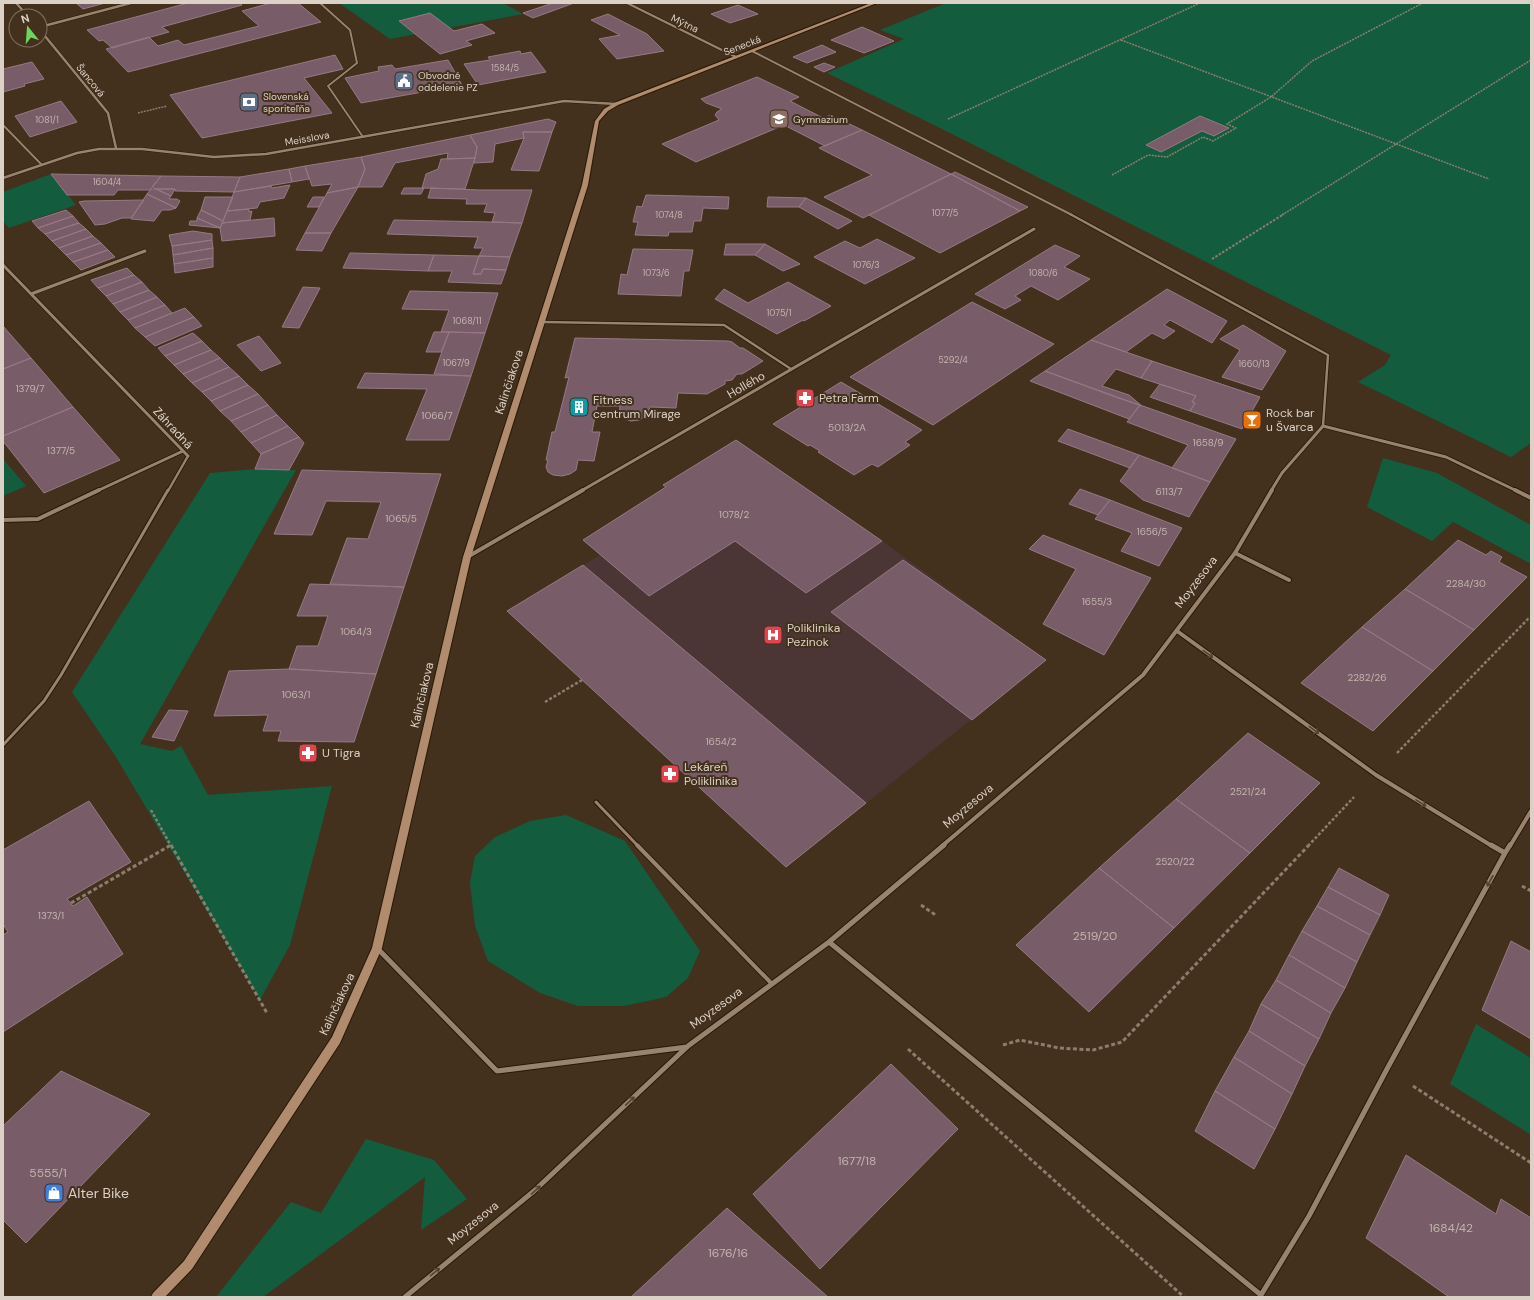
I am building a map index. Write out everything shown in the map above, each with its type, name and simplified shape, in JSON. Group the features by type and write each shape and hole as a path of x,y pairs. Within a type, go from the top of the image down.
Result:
{"main road":[{"name":"Senecká","path":"616,104 875,3"},
{"name":"Kalinčiakova","path":"157,1297 188,1264 336,1040 377,948 467,557 585,185 596,121 606,110 616,104"}],"street":[{"path":"48,25 131,3"},
{"name":"Mýtna","path":"627,3 736,57"},
{"name":"Šancová","path":"48,40 108,113 116,148"},
{"name":"Meisslova","path":"3,178 77,153 99,149 142,148 178,154 214,157 266,154 564,101 616,104"},
{"name":"Hollého","path":"467,557 1034,229"},
{"path":"30,294 144,251"},
{"name":"Záhradná","path":"3,265 188,456"},
{"path":"1323,426 1446,457 1531,498"},
{"name":"Moyzesova","path":"405,1297 534,1191 688,1046 829,942 1143,674 1235,553 1282,473 1323,426"},
{"path":"3,520 38,519 183,451"},
{"path":"1235,553 1289,580"},
{"path":"1177,631 1376,775 1505,854"},
{"path":"829,942 922,1019 971,1057 1260,1296 1309,1216 1387,1069 1505,854 1531,811"},
{"path":"377,948 497,1071 688,1046"}],"lane":[{"path":"320,3 350,30 357,63 328,86 363,137"},
{"path":"752,51 1064,211 1328,355 1323,426"},
{"path":"3,125 41,164"},
{"path":"541,322 724,325 792,369"},
{"name":"Záhradná","path":"3,745 44,701 61,675 188,456"},
{"path":"596,802 772,984"}],"path":[{"path":"942,121 1200,3"},
{"path":"1112,174 1148,155 1167,157 1203,136 1213,141 1236,128 1227,124 1271,97 1312,61 1423,3"},
{"path":"1121,40 1489,179"},
{"path":"1207,262 1531,60"},
{"path":"138,113 167,106"},
{"path":"971,1057 1020,1040 1059,1048 1093,1050 1122,1042 1376,775 1531,618"},
{"path":"545,702 582,680"},
{"path":"151,810 268,1013"},
{"path":"71,903 171,845"},
{"path":"904,1046 1184,1297"},
{"path":"1387,1069 1531,1163"}],"shaded area":[{"name":"Poliklinika Pezinok","path":"736,440 882,541 1046,660 786,867 507,611 600,555 583,540 666,488 663,485"}],"green space":[{"path":"339,3 503,3 523,14 390,39"},
{"path":"946,3 1531,3 1531,443 1511,457 1358,382 1385,365 1391,355 934,125 827,73 904,39 880,30"},
{"path":"51,174 76,205 9,228 3,221 3,192"},
{"path":"1383,458 1437,473 1531,525 1531,564 1453,522 1432,541 1367,507"},
{"path":"3,459 26,486 3,496"},
{"path":"255,469 296,470 140,744 172,751 181,746 208,795 332,786 290,945 260,1000 116,757 72,692 210,473"},
{"path":"566,815 625,841 700,951 688,978 666,997 624,1006 578,1006 540,993 488,961 475,926 470,883 475,856 495,837 530,821"},
{"path":"1476,1024 1531,1058 1531,1135 1450,1084"},
{"path":"366,1139 434,1160 467,1199 421,1230 425,1177 263,1297 216,1297 291,1202 321,1213"}],"building":[{"path":"76,3 105,3 83,9"},
{"path":"188,3 240,3 242,5 162,27 169,32 112,48 103,40 99,41 87,30"},
{"path":"271,3 298,3 321,22 128,72 106,49 149,37 158,46 178,40 184,45 259,26 242,11"},
{"path":"553,3 574,3 533,18 523,13"},
{"path":"738,5 758,14 730,23 711,14"},
{"path":"430,13 454,31 482,24 495,33 466,41 472,45 440,54 399,21"},
{"path":"608,14 647,34 664,51 617,59 599,39 620,35 591,20"},
{"path":"862,27 894,41 864,53 831,40"},
{"path":"822,45 836,52 807,63 793,57"},
{"path":"520,51 521,54 531,52 546,72 478,85 464,64 490,60 488,57"},
{"name":"Slovenská sporiteľňa","path":"335,55 343,69 304,78 332,113 202,138 170,95"},
{"name":"Obvodné oddelenie PZ","path":"448,60 462,85 361,103 345,78 379,71 378,67 392,65 395,69"},
{"path":"32,62 44,79 24,84 25,86 3,92 3,69"},
{"path":"824,63 835,67 824,72 814,67"},
{"name":"Gymnazium","path":"757,77 799,97 790,101 823,118 831,115 862,130 825,146 784,125 696,162 662,144 719,120 715,115 722,109 706,103 701,99"},
{"path":"61,101 77,122 30,137 15,116"},
{"path":"1200,116 1229,128 1214,136 1202,131 1161,152 1146,145"},
{"path":"548,119 556,122 552,132 523,132 524,138 495,144 493,162 474,163 477,147 470,135"},
{"path":"862,130 951,174 863,218 824,197 872,175 819,148"},
{"path":"523,132 552,132 539,171 511,170 524,138"},
{"path":"470,135 477,147 475,158 447,159 448,153 395,163 382,187 358,187 365,169 361,157"},
{"path":"361,157 365,169 358,187 327,193 332,184 312,186 305,166"},
{"path":"475,158 465,189 422,188 426,174 438,169 441,159"},
{"path":"305,166 309,179 292,182 289,169"},
{"path":"289,169 292,182 234,192 240,177"},
{"path":"955,172 1028,207 1020,211 951,174"},
{"path":"51,174 161,176 150,190 118,190 114,195 67,195"},
{"path":"951,174 1020,211 940,253 869,215"},
{"path":"161,176 240,177 234,192 175,191 175,189 156,189 152,187"},
{"path":"290,185 284,198 260,202 257,208 227,211 234,192 271,186 272,188"},
{"path":"358,187 331,233 305,233 327,193"},
{"path":"404,188 424,188 421,194 401,194"},
{"path":"431,188 532,190 522,223 492,222 495,213 484,212 487,204 466,204 467,199 428,198"},
{"path":"151,189 156,189 171,196 169,199 177,199 180,201 176,208 147,194"},
{"path":"156,189 175,189 171,196"},
{"path":"147,194 176,208 162,210 154,221 131,219"},
{"path":"646,195 729,197 728,209 703,208 701,221 694,221 692,232 669,232 668,236 635,235 638,222 633,222 637,206 642,207"},
{"path":"205,197 233,197 223,221 201,210"},
{"path":"313,197 324,197 319,207 307,207"},
{"path":"768,197 806,198 799,207 767,207"},
{"path":"806,198 852,221 838,229 799,207"},
{"path":"144,200 131,218 122,218 105,224 95,225 79,202 84,201"},
{"path":"249,209 249,212 252,211 250,220 222,223 227,211"},
{"path":"66,210 73,216 38,228 32,221"},
{"path":"201,210 223,221 220,228 197,218"},
{"path":"73,216 79,223 45,234 38,228"},
{"path":"197,218 220,228 189,225 190,221 197,221"},
{"path":"274,218 275,236 222,241 220,228 222,223"},
{"path":"394,220 522,223 510,257 479,256 483,248 474,248 478,237 387,234"},
{"path":"79,223 86,229 52,241 45,234"},
{"path":"86,229 93,236 59,248 52,241"},
{"path":"193,231 212,234 212,240 172,246 169,235"},
{"path":"305,233 331,233 322,251 296,250"},
{"path":"93,236 101,243 66,255 59,248"},
{"path":"877,239 915,258 865,284 814,257 845,241 860,248"},
{"path":"212,240 213,248 173,255 172,246"},
{"path":"101,243 108,250 73,262 66,255"},
{"path":"726,244 765,244 755,255 724,255"},
{"path":"765,244 800,264 783,271 755,255"},
{"path":"1055,245 1080,256 1064,267 1090,279 1058,300 1031,286 1015,296 1021,300 1005,309 975,294"},
{"path":"213,248 213,258 174,264 173,255"},
{"path":"633,249 693,250 689,271 684,271 681,296 618,294 621,274 627,275"},
{"path":"108,250 115,257 81,270 73,262"},
{"path":"350,253 434,255 428,271 343,268"},
{"path":"434,255 479,256 473,274 481,274 483,269 506,270 501,284 448,282 452,271 428,271"},
{"path":"479,256 510,257 506,270 483,269 481,274 473,274"},
{"path":"213,258 213,267 175,273 174,264"},
{"path":"127,268 134,275 98,288 91,280"},
{"path":"134,275 142,282 106,296 98,288"},
{"path":"142,282 149,290 113,304 106,296"},
{"path":"788,282 831,306 777,334 715,299 724,289 748,303"},
{"path":"303,287 320,288 299,328 282,327"},
{"path":"1167,289 1227,321 1212,343 1170,320 1164,325 1175,331 1164,339 1152,333 1126,352 1091,340"},
{"path":"149,290 157,297 120,312 113,304"},
{"path":"410,291 498,293 485,333 441,332 449,310 402,309"},
{"path":"157,297 165,305 128,320 120,312"},
{"path":"972,302 1054,344 933,425 850,377"},
{"path":"165,305 172,313 135,328 128,320"},
{"path":"185,308 194,317 145,337 135,328"},
{"path":"194,317 202,326 155,346 145,337"},
{"path":"1243,325 1286,351 1262,390 1222,377 1240,350 1220,339"},
{"path":"3,326 31,358 3,369"},
{"path":"434,332 449,332 441,352 426,352"},
{"path":"449,332 485,333 471,376 434,374"},
{"path":"193,333 202,341 165,356 158,348"},
{"path":"259,336 281,363 261,371 237,345"},
{"name":"Fitness centrum Mirage","path":"575,338 728,341 740,348 743,348 763,361 742,374 737,374 732,380 725,381 725,384 707,394 678,393 676,408 650,407 647,415 639,420 631,421 623,418 619,414 620,406 597,406 592,432 600,432 594,461 578,460 576,470 570,474 562,476 553,475 548,472 546,467 548,460 546,460 552,432 555,432 569,377 565,378"},
{"path":"1091,340 1152,361 1141,378 1116,369 1102,386 1129,395 1142,406 1045,371"},
{"path":"202,341 211,350 174,365 165,356"},
{"path":"211,350 220,358 183,374 174,365"},
{"path":"31,358 73,407 3,436 3,369"},
{"path":"220,358 229,367 192,383 183,374"},
{"path":"1152,361 1260,397 1242,429 1190,411 1195,403 1192,402 1196,396 1141,378"},
{"path":"229,367 239,376 202,392 192,383"},
{"path":"1045,371 1140,405 1129,419 1030,381"},
{"path":"365,373 471,376 449,440 406,440 427,389 357,388"},
{"path":"239,376 248,385 211,401 202,392"},
{"path":"841,382 922,430 905,442 910,445 878,467 872,464 854,475 818,452 820,451 810,445 808,446 773,424"},
{"path":"1160,384 1196,396 1192,402 1195,403 1190,411 1150,397"},
{"path":"248,385 258,394 220,411 211,401"},
{"path":"258,394 268,405 231,421 220,411"},
{"path":"268,405 277,415 241,432 231,421"},
{"path":"1140,405 1236,439 1210,482 1172,468 1188,445 1127,422"},
{"path":"73,407 120,460 44,493 3,441 3,436"},
{"path":"277,415 288,426 251,443 241,432"},
{"path":"288,426 299,437 261,454 251,443"},
{"path":"1068,429 1139,455 1130,468 1058,441"},
{"path":"299,437 304,443 289,470 255,469 261,454"},
{"path":"736,440 882,541 806,593 735,541 649,596 583,540 666,487 663,485"},
{"path":"1139,455 1210,482 1189,517 1143,500 1120,481"},
{"path":"302,470 441,474 404,587 330,584 347,538 368,539 381,502 326,501 312,535 274,534"},
{"path":"1080,489 1110,500 1098,515 1069,504"},
{"path":"1110,500 1182,528 1159,566 1121,551 1132,533 1095,519"},
{"path":"1043,535 1151,578 1104,655 1043,624 1076,569 1029,549"},
{"path":"1458,540 1486,555 1491,551 1502,557 1499,562 1527,577 1474,630 1405,589"},
{"path":"903,560 1046,660 972,720 831,612"},
{"path":"583,565 866,803 786,867 507,611"},
{"path":"310,584 404,587 376,674 289,669 297,646 318,646 328,616 297,616"},
{"path":"1405,589 1474,630 1433,671 1362,627"},
{"path":"1362,627 1433,671 1373,731 1301,683"},
{"path":"289,669 376,674 354,742 278,741 281,731 263,731 268,715 214,716 229,671"},
{"path":"169,710 188,711 174,741 152,737"},
{"path":"1248,733 1320,783 1250,853 1176,799"},
{"path":"1176,799 1250,853 1174,928 1099,868"},
{"path":"89,801 131,862 67,899 73,906 87,897 123,954 3,1032 3,935 8,932 3,924 3,850"},
{"path":"1099,868 1174,928 1089,1012 1016,945"},
{"path":"1339,868 1389,895 1380,915 1328,887"},
{"path":"1328,887 1380,915 1370,935 1317,906"},
{"path":"1317,906 1370,935 1357,962 1302,931"},
{"path":"1302,931 1357,962 1345,988 1289,955"},
{"path":"1511,941 1531,952 1531,1039 1482,1010"},
{"path":"1289,955 1345,988 1331,1013 1276,980"},
{"path":"1276,980 1331,1013 1319,1039 1261,1004"},
{"path":"1261,1004 1319,1039 1305,1066 1249,1031"},
{"path":"1249,1031 1305,1066 1292,1094 1234,1057"},
{"path":"1234,1057 1292,1094 1275,1129 1215,1091"},
{"path":"891,1064 958,1129 820,1269 753,1194"},
{"path":"61,1071 150,1114 26,1243 3,1220 3,1126"},
{"path":"1215,1091 1275,1129 1254,1169 1195,1131"},
{"path":"1406,1155 1496,1214 1501,1199 1531,1218 1531,1297 1449,1297 1366,1238"},
{"path":"727,1208 828,1297 631,1297"}],"place":[{"name":"Obvodné oddelenie PZ","path":"404,81"},
{"name":"Slovenská sporiteľňa","path":"249,102"},
{"name":"Gymnazium","path":"779,119"},
{"name":"Petra Farm","path":"805,398"},
{"name":"Fitness centrum Mirage","path":"579,407"},
{"name":"Rock bar u Švarca","path":"1252,420"},
{"name":"Poliklinika Pezinok","path":"773,635"},
{"name":"U Tigra","path":"308,753"},
{"name":"Lekáreň Poliklinika","path":"670,774"},
{"name":"Alter Bike","path":"54,1193"}]}
